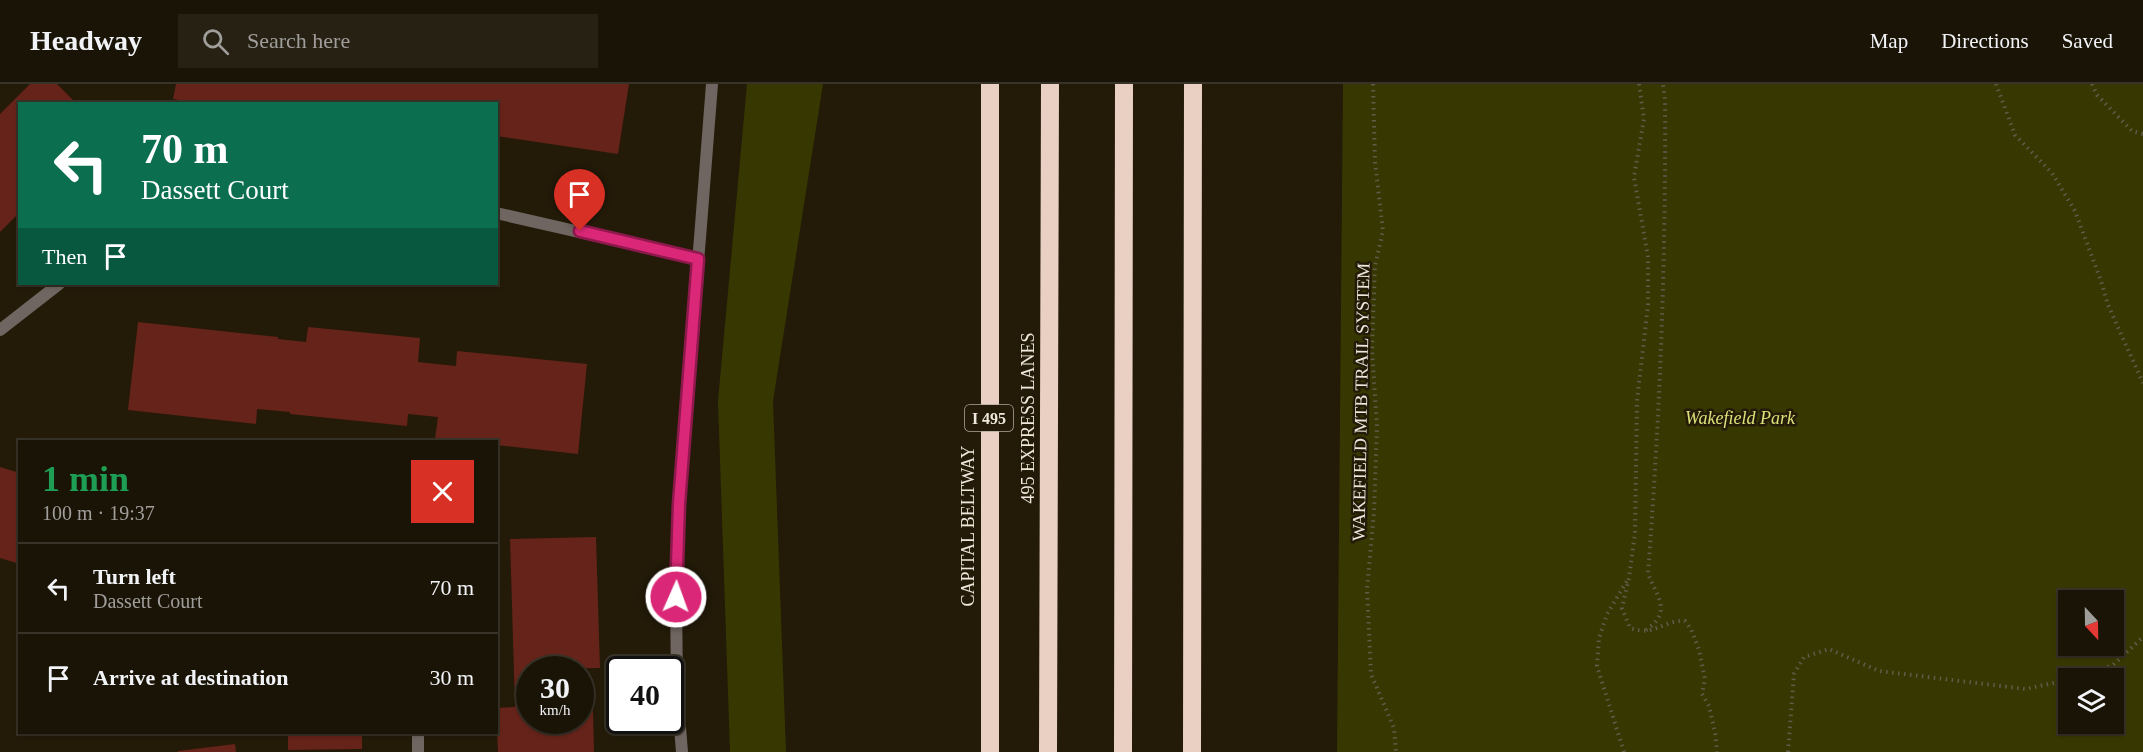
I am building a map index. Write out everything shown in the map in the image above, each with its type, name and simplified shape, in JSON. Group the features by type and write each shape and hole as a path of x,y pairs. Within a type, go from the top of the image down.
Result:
{"highway":[{"name":"CAPITAL BELTWAY","path":"990,84 990,752"},
{"name":"495 EXPRESS LANES","path":"1048,752 1050,84"},
{"path":"1123,752 1124,84"},
{"path":"1192,752 1193,84"}],"street":[{"path":"682,752 676,597 678,516 712,84"},
{"path":"498,213 698,259"},
{"path":"0,330 58,285"},
{"path":"418,734 418,752"}],"path":[{"name":"WAKEFIELD MTB TRAIL SYSTEM","path":"1373,84 1375,162 1383,231 1375,266 1372,350 1377,426 1374,512 1367,589 1371,674 1394,728 1396,752"},
{"path":"1639,84 1644,119 1634,177 1648,257 1648,305 1637,401 1635,533 1622,608 1630,628 1655,630 1672,621 1685,621 1691,629 1705,679 1702,694 1715,732 1717,752"},
{"path":"1645,631 1657,622 1662,611 1648,574 1660,389 1666,233 1663,84"},
{"path":"1996,84 2015,135 2052,173 2075,211 2108,305 2143,383"},
{"path":"2092,84 2097,95 2132,131 2143,134"},
{"path":"1624,752 1597,666 1599,638 1607,614 1629,578"},
{"path":"2105,668 2113,665 2143,637"},
{"path":"1788,752 1794,674 1804,657 1829,649 1879,671 2025,689 2058,682"}],"green space":[{"path":"747,84 823,84 773,401 786,752 730,752 718,401"},
{"name":"Wakefield Park","path":"1343,84 2143,84 2143,752 1337,752"}],"building":[{"path":"30,84 57,84 75,102 18,102 18,214 0,232 0,114"},
{"path":"176,84 629,84 618,154 498,136 498,102 191,102 173,99"},
{"path":"138,322 306,342 308,327 420,338 418,362 456,366 457,351 587,364 578,454 498,445 498,440 435,439 438,417 408,414 407,426 257,409 256,424 128,410"},
{"path":"0,467 18,472 18,563 0,558"},
{"path":"596,537 600,668 594,668 594,656 516,656 516,734 594,734 594,752 498,752 498,708 515,707 510,539"},
{"path":"288,734 362,734 362,749 288,750"},
{"path":"235,744 236,752 178,752 178,751"}],"route":[{"path":"580,231 698,259 679,504 676,597"}]}
